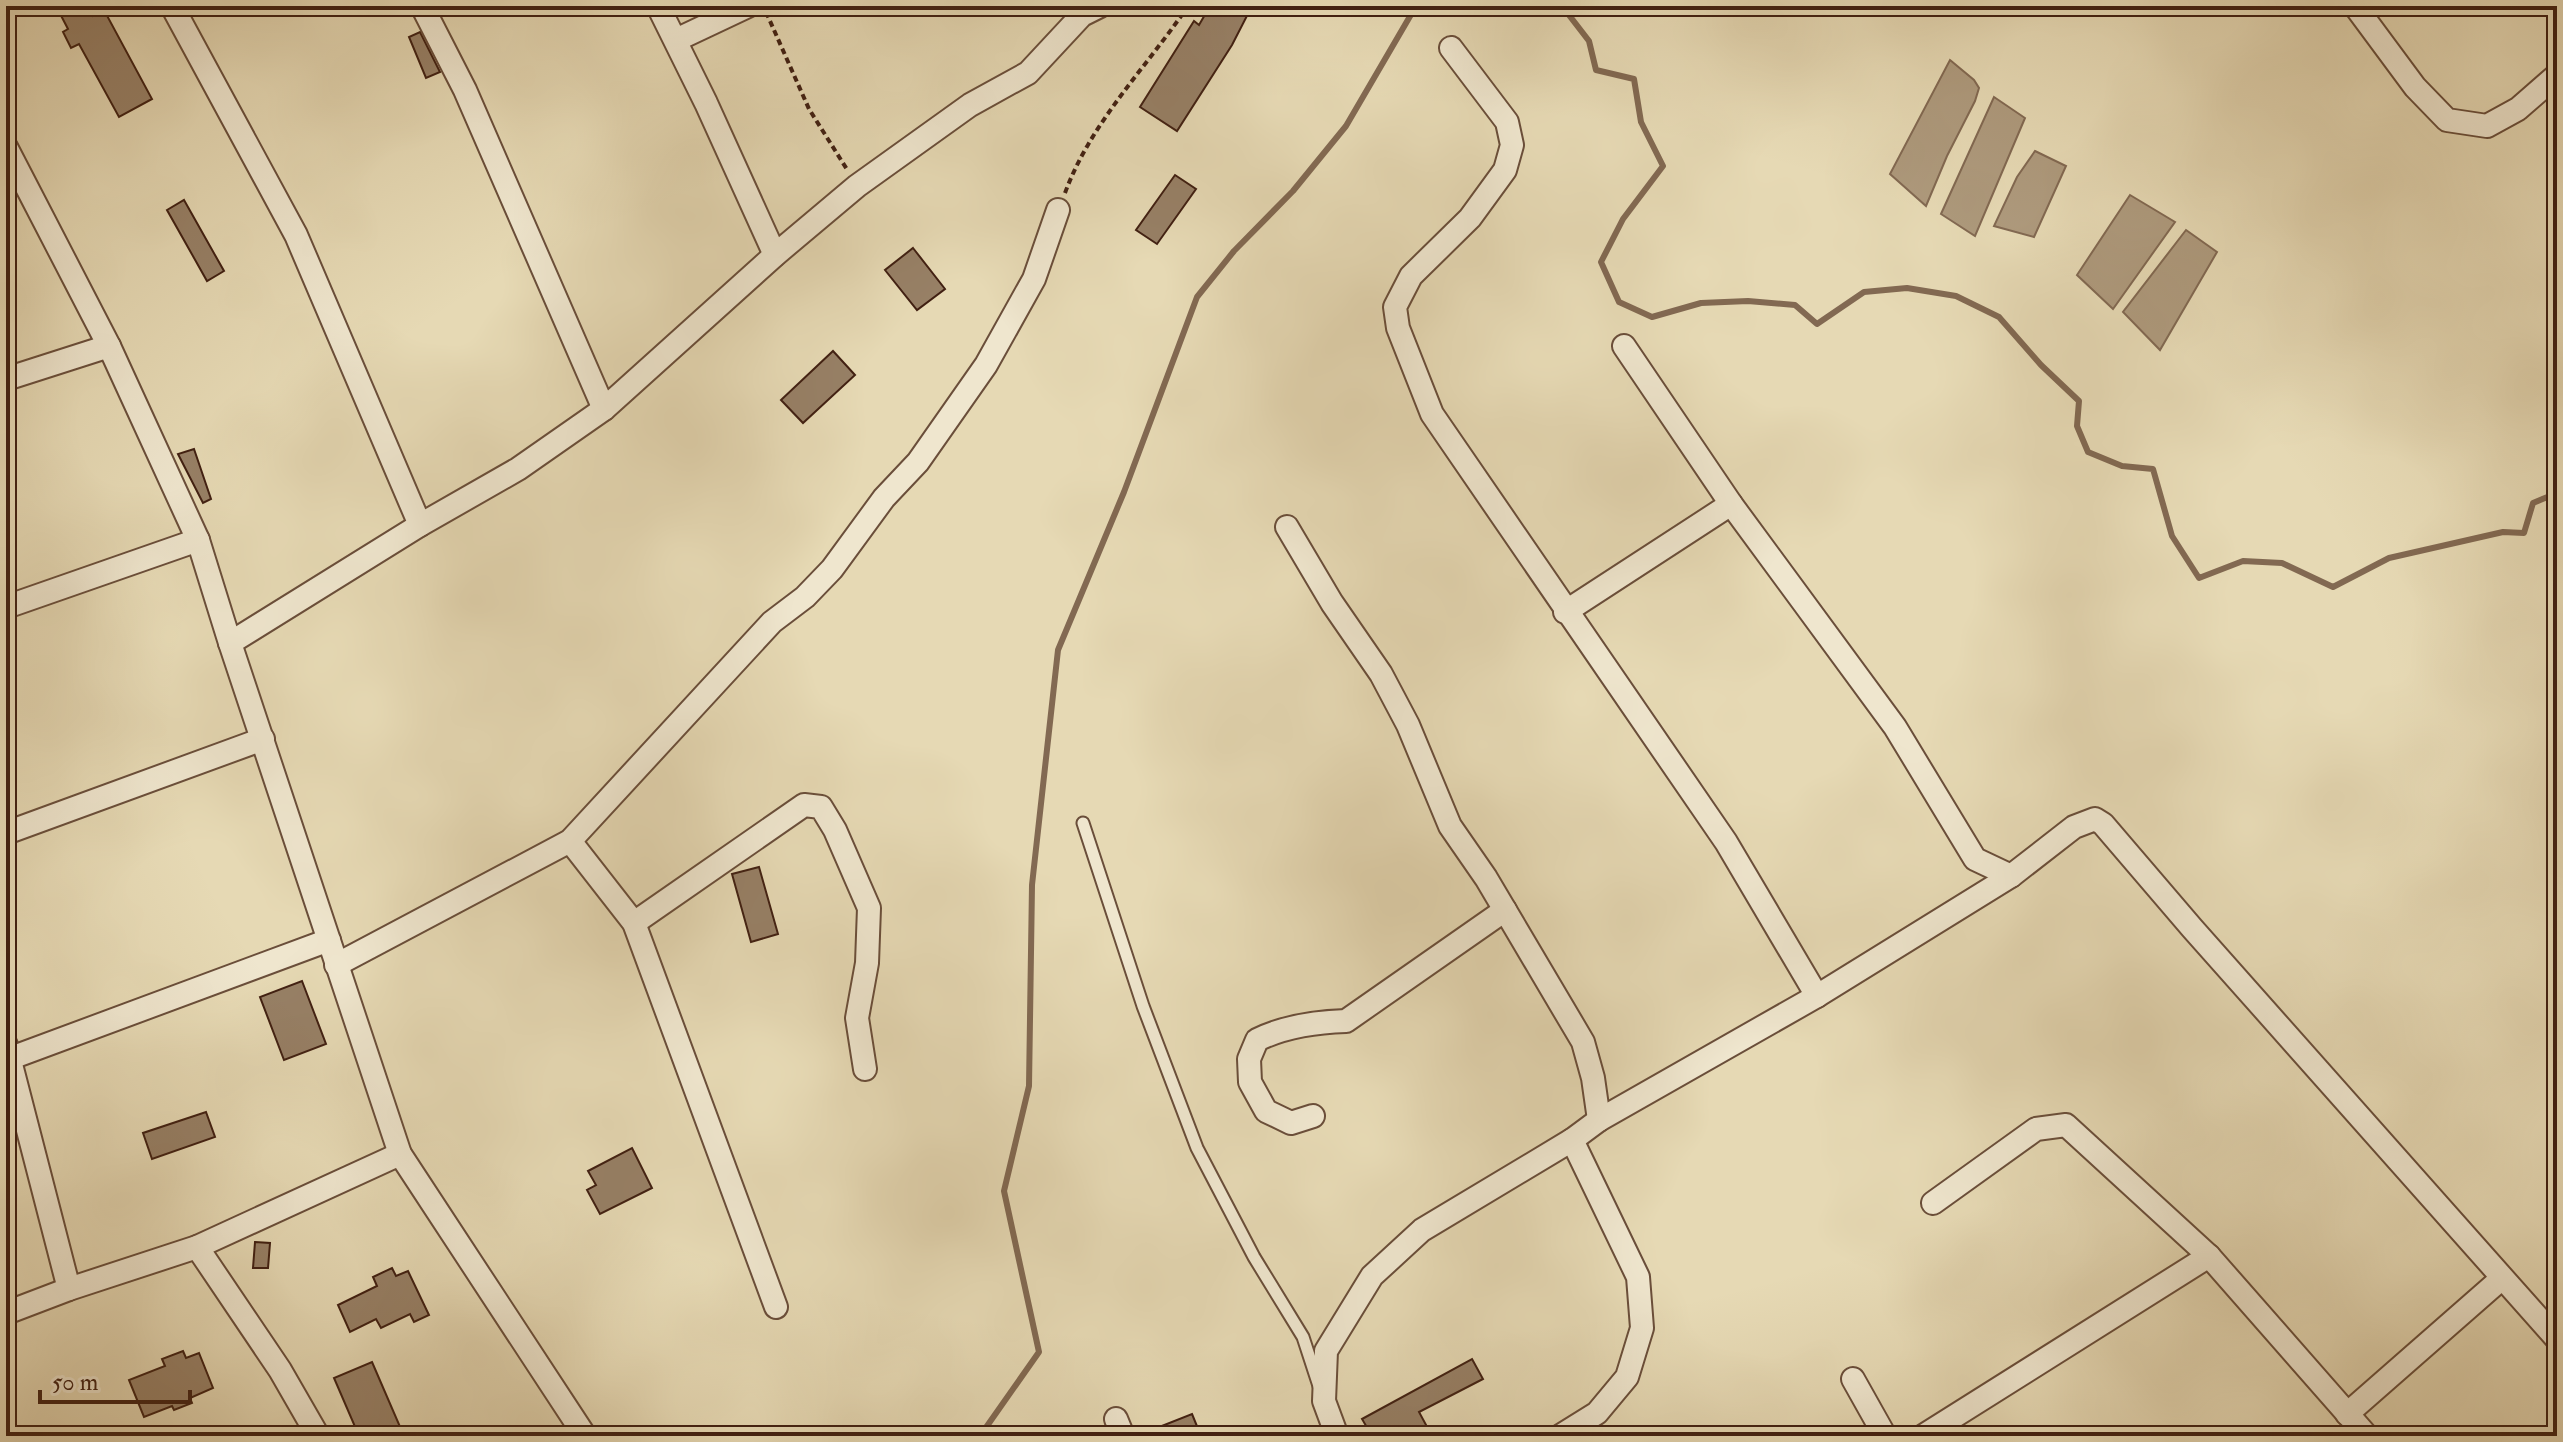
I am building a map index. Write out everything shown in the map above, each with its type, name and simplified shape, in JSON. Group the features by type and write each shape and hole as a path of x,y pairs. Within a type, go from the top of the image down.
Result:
{"street":[{"path":"172,6 296,235 420,525"},
{"path":"422,6 465,90 604,409"},
{"path":"658,6 775,255"},
{"path":"676,40 748,6"},
{"path":"230,643 420,525 518,469 604,409 775,255 857,186 970,105 1028,73 1082,15 1100,6"},
{"path":"2355,6 2415,87 2447,120 2487,126 2518,109 2557,75"},
{"path":"1451,48 1507,122 1512,145 1505,170 1470,218 1411,276 1395,307 1398,328 1432,414 1565,612 1726,842 1817,996"},
{"path":"9,158 109,346 198,540 400,1154 585,1436"},
{"path":"336,965 570,841 772,622 805,597 832,569 884,498 918,462 986,365 1034,279 1058,210"},
{"path":"6,379 109,346"},
{"path":"1624,346 1731,504 1895,727 1975,859 2011,876"},
{"path":"1565,612 1731,504"},
{"path":"1287,527 1332,603 1381,674 1408,725 1450,826 1505,910 1583,1042 1593,1078 1599,1120"},
{"path":"6,607 198,540"},
{"path":"6,833 263,739"},
{"path":"634,923 804,805 821,807 835,830 869,908 867,963 857,1018 865,1069"},
{"path":"1337,1436 1324,1401 1326,1351 1372,1276 1422,1230 1572,1140 1599,1120 1817,996 2011,876 2074,827 2095,819 2103,824 2557,1339"},
{"path":"570,841 634,923 776,1307"},
{"path":"1973,899 1975,859"},
{"path":"1313,1116 1291,1123 1266,1111 1250,1082 1249,1059 1257,1040 1280,1029 1326,1021 1346,1021 1505,910"},
{"path":"69,1289 9,1051 329,940"},
{"path":"1933,1203 2036,1129 2066,1125 2209,1256 2367,1436"},
{"path":"1563,1435 1597,1413 1627,1377 1642,1328 1638,1277 1572,1140"},
{"path":"6,1313 197,1247 400,1154"},
{"path":"197,1247 280,1370 318,1436"},
{"path":"1923,1436 2209,1256"},
{"path":"2347,1414 2501,1279"},
{"path":"1853,1379 1885,1436"}],"lane":[{"path":"1083,823 1143,1006 1197,1148 1254,1257 1303,1337 1324,1401"}],"path":[{"path":"764,6 809,109 857,186"},
{"path":"1058,210 1075,164 1115,102 1188,6"}],"shaded area":[{"path":"1950,60 1979,88 1926,206 1890,174"},
{"path":"1994,97 2025,118 1975,236 1941,214"},
{"path":"2035,151 2066,166 2034,237 1994,226 2017,177"},
{"path":"2130,195 2175,222 2113,309 2077,275"},
{"path":"2186,230 2217,252 2160,350 2123,312"}],"building":[{"path":"56,6 88,6 93,16 104,10 152,99 119,117 79,44 71,48 63,32 68,29"},
{"path":"1210,6 1252,6 1232,45 1177,131 1140,107 1194,21 1199,25"},
{"path":"420,32 440,72 426,78 409,37"},
{"path":"1175,175 1196,189 1157,244 1136,230"},
{"path":"184,200 224,271 207,281 167,210"},
{"path":"913,248 945,289 917,310 885,270"},
{"path":"833,351 855,375 803,423 781,400"},
{"path":"194,449 211,499 203,503 178,454"},
{"path":"759,867 778,934 751,942 732,874"},
{"path":"302,981 326,1044 284,1060 260,997"},
{"path":"206,1112 215,1137 152,1159 143,1133"},
{"path":"632,1148 652,1188 600,1214 587,1190 596,1185 588,1171"},
{"path":"255,1242 270,1243 268,1268 253,1268"},
{"path":"392,1268 396,1276 408,1271 429,1315 414,1322 410,1314 381,1328 376,1319 350,1332 338,1305 377,1286 373,1277"},
{"path":"183,1351 186,1358 199,1353 213,1388 190,1398 192,1403 174,1410 172,1406 144,1417 129,1380 165,1366 162,1359"},
{"path":"1472,1359 1483,1379 1419,1412 1432,1436 1372,1436 1362,1419"},
{"path":"372,1362 404,1436 359,1436 334,1378"},
{"path":"1192,1414 1201,1436 1139,1436 1139,1435"}],"waterway":[{"path":"980,1436 1039,1352 1004,1191 1029,1086 1032,885 1058,650 1124,492 1197,297 1234,251 1293,191 1346,126 1416,6"},
{"path":"1562,6 1589,41 1596,70 1634,79 1641,122 1663,166 1623,219 1601,262 1619,302 1652,317 1701,303 1748,301 1795,305 1817,324 1864,292 1907,288 1956,296 1999,317 2041,365 2079,401 2077,426 2088,452 2122,466 2153,469 2172,536 2199,578 2243,561 2282,563 2333,587 2389,558 2503,532 2524,533 2533,503 2550,496 2557,501"}]}
